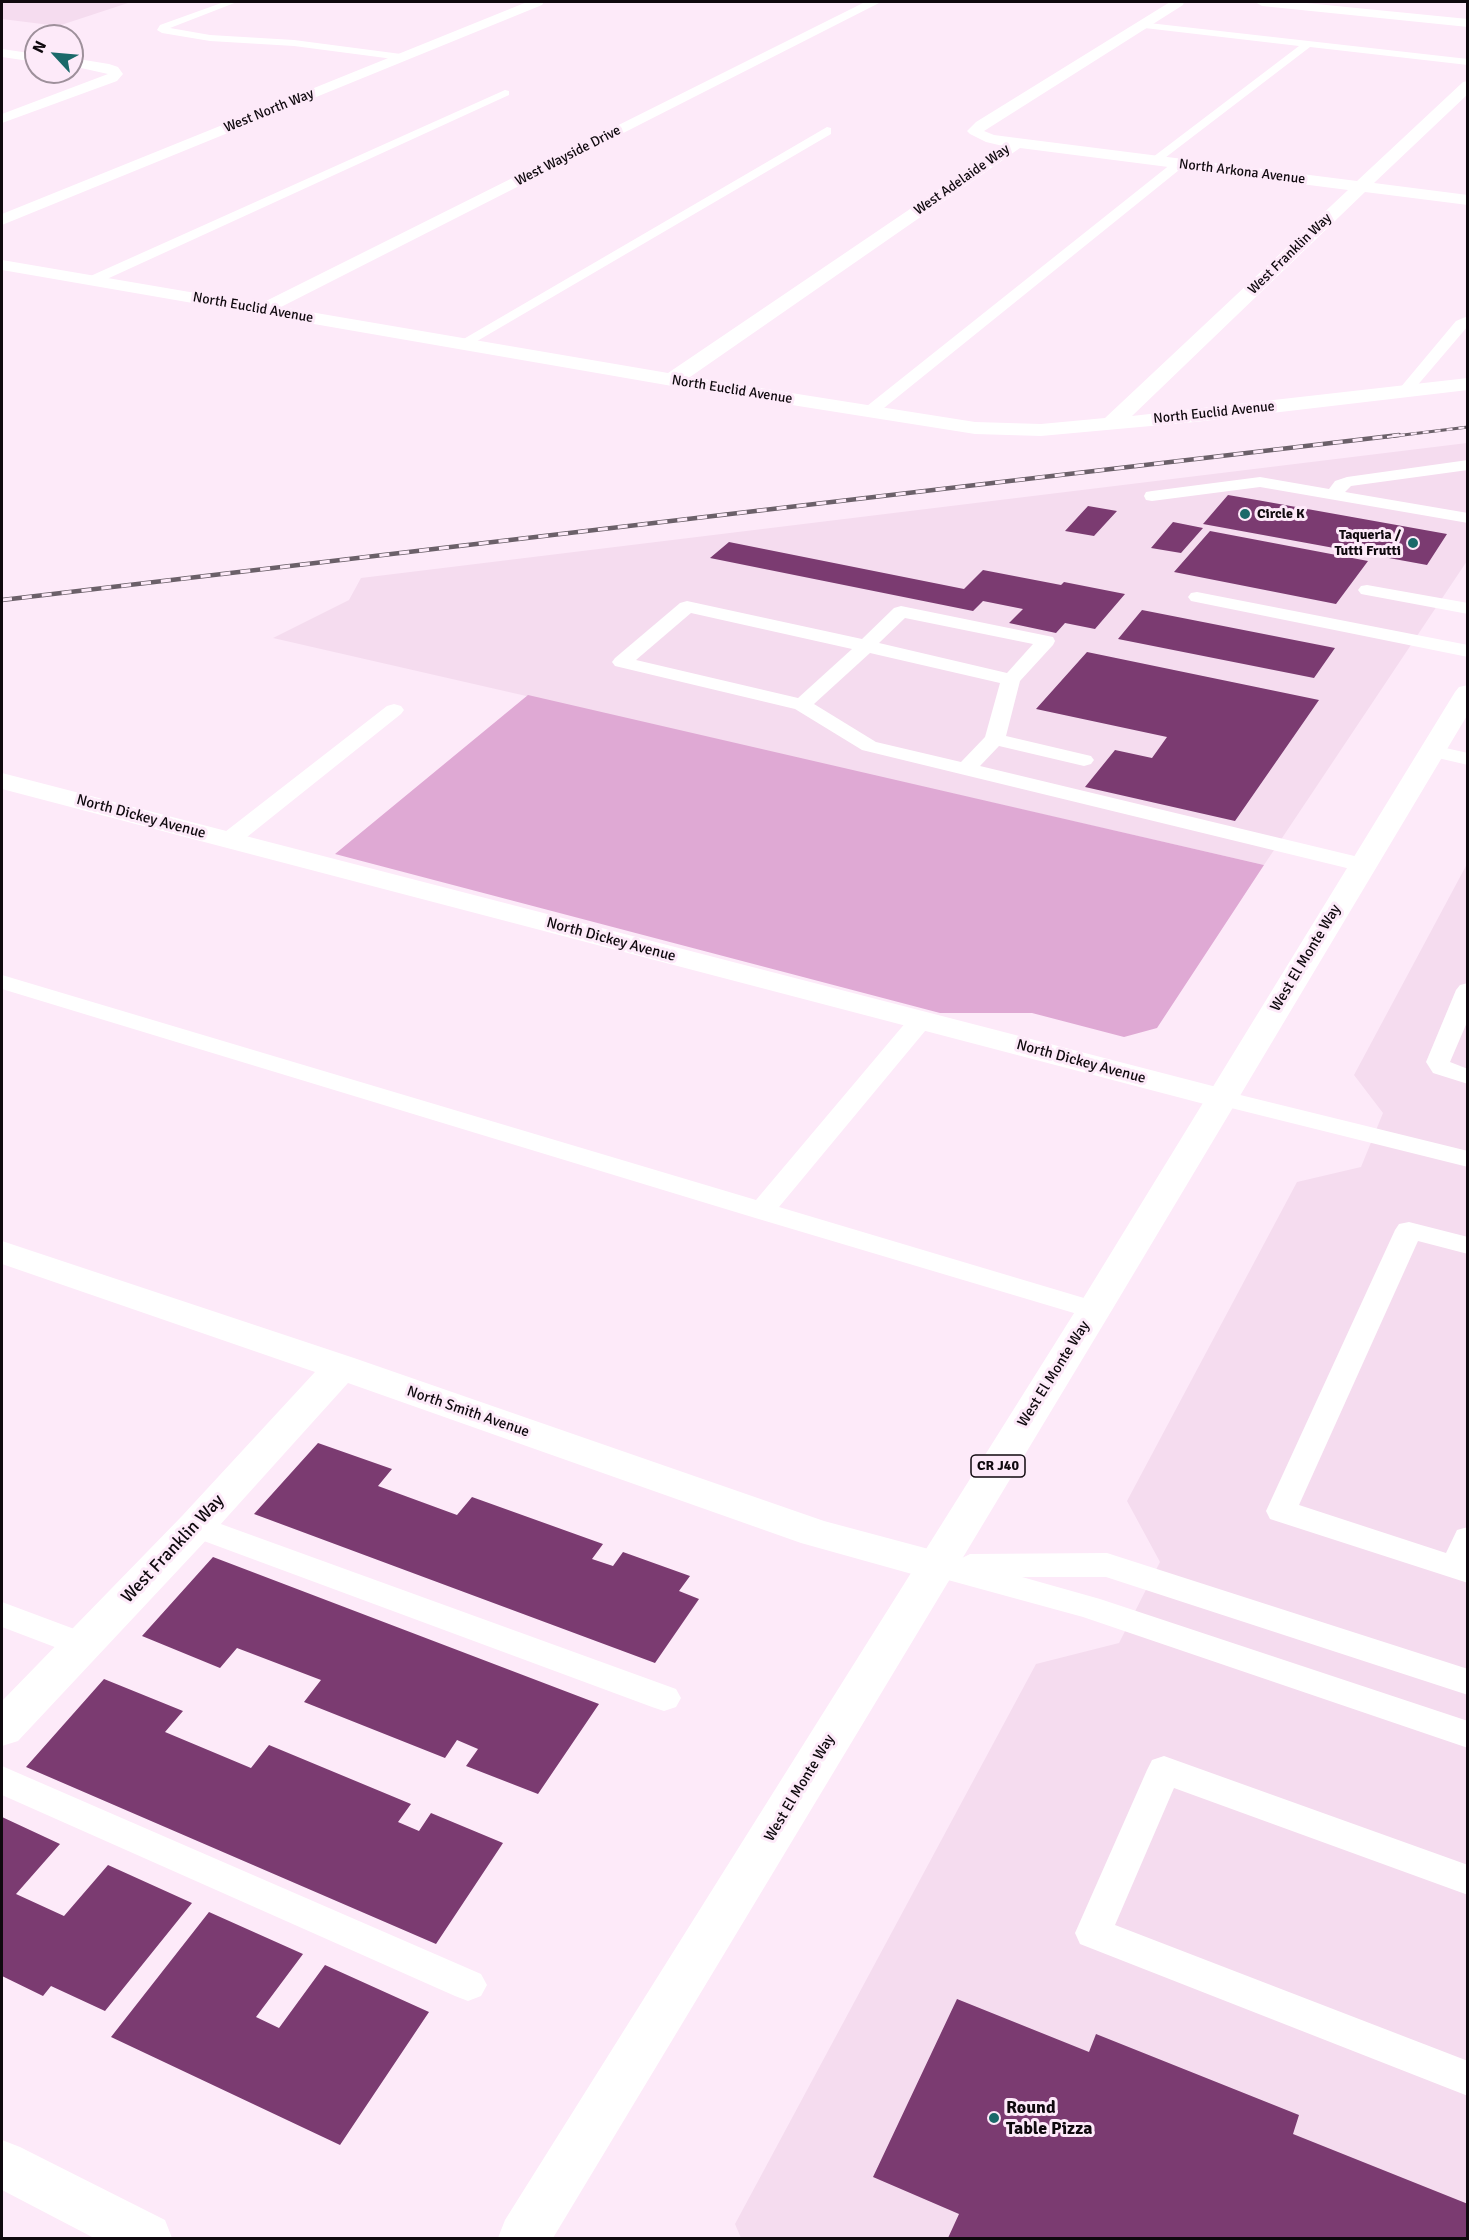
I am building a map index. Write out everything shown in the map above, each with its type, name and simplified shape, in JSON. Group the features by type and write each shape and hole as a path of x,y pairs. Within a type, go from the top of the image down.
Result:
{"street":[{"name":"West North Way","path":"2,220 537,2"},
{"name":"West Wayside Drive","path":"262,310 874,2"},
{"name":"West Adelaide Way","path":"1017,142 991,139 975,131 981,125 1178,2"},
{"path":"1262,2 1467,23"},
{"path":"2,53 24,56"},
{"path":"2,119 112,78 116,74 113,70 104,67 84,64"},
{"name":"West Franklin Way","path":"1112,423 1467,85"},
{"name":"West Adelaide Way","path":"672,380 1017,142"},
{"name":"North Arkona Avenue","path":"1017,142 1467,200"},
{"name":"North Euclid Avenue","path":"2,265 868,413 933,423 1009,430 1041,430 1195,416 1467,384"},
{"name":"West El Monte Way","path":"524,2238 1094,1310 1220,1098 1363,865 1449,755 1467,692"},
{"name":"North Dickey Avenue","path":"2,781 1220,1098"},
{"name":"North Smith Avenue","path":"2,1252 341,1367 815,1533 937,1566"},
{"name":"West Franklin Way","path":"2,1729 196,1526 341,1367"},
{"path":"2,2164 146,2238"}],"lane":[{"path":"232,2 164,27 162,30 210,38 302,44 401,57"},
{"path":"1140,26 1467,62"},
{"path":"1157,160 1308,44"},
{"path":"92,281 505,93"},
{"path":"462,344 827,131"},
{"path":"868,413 1180,163"},
{"path":"1405,391 1461,324 1467,320"},
{"path":"1333,495 1341,485 1347,482 1467,465"},
{"path":"1152,496 1260,482 1467,518"},
{"path":"1367,590 1467,609"},
{"path":"1197,597 1467,651"},
{"path":"1011,681 866,646 687,607 622,662 802,705 869,747 1363,865"},
{"path":"802,705 901,612 1046,641 1011,681 995,739 965,770"},
{"path":"229,840 394,710"},
{"path":"995,739 1084,760"},
{"path":"2,982 1094,1310"},
{"path":"1467,990 1461,1023 1438,1062 1442,1068 1467,1077"},
{"path":"761,1211 921,1020"},
{"path":"1220,1098 1467,1159"},
{"path":"1467,1246 1409,1230 1281,1511 1462,1570 1467,1538"},
{"path":"196,1526 664,1698"},
{"path":"937,1566 1107,1565 1467,1682"},
{"path":"937,1566 1089,1607 1467,1735"},
{"path":"2,1614 81,1646"},
{"path":"1467,1880 1164,1770 1094,1933 1467,2079"},
{"path":"2,1780 468,1985"}],"shaded area":[{"path":"2,2 131,2 64,24 2,19"},
{"path":"1467,443 1467,561 1264,865 273,638 349,600 361,578"},
{"path":"528,695 1264,865 1157,1028 1124,1037 1032,1013 940,1013 335,854"},
{"path":"1467,864 1467,2238 741,2238 735,2224 1036,1664 1119,1643 1160,1562 1127,1501 1297,1182 1361,1167 1383,1113 1354,1075"}],"building":[{"path":"1228,495 1447,534 1427,565 1203,524"},
{"path":"1088,506 1117,511 1094,536 1065,531"},
{"path":"1173,522 1203,528 1181,553 1151,548"},
{"path":"1210,531 1368,561 1336,604 1174,572"},
{"path":"729,542 964,589 983,570 1125,594 1095,629 1065,623 1056,633 1009,623 1023,609 983,601 973,611 710,558"},
{"path":"1142,610 1335,648 1314,678 1118,639"},
{"path":"1087,652 1319,700 1235,821 1085,787 1115,750 1152,758 1167,737 1036,709"},
{"path":"318,1443 392,1469 378,1486 457,1515 472,1497 603,1544 592,1559 613,1566 623,1552 690,1576 679,1591 699,1599 655,1663 254,1514"},
{"path":"213,1557 599,1704 538,1794 466,1766 478,1749 457,1740 445,1758 304,1702 321,1680 237,1648 220,1668 142,1636"},
{"path":"104,1679 183,1711 165,1732 251,1768 269,1745 411,1804 398,1822 419,1831 431,1813 503,1843 436,1944 26,1767"},
{"path":"2,1817 60,1844 16,1894 64,1916 108,1865 192,1903 105,2011 51,1986 43,1996 2,1976"},
{"path":"209,1912 303,1954 256,2017 279,2028 325,1965 429,2012 340,2145 111,2037"},
{"path":"957,1999 1089,2052 1096,2034 1299,2115 1293,2134 1468,2204 1468,2238 948,2238 959,2214 873,2177"}],"railway":[{"path":"1387,437 1468,427"},
{"path":"2,600 1399,435"}],"place":[{"name":"Circle K","path":"1245,514"},
{"name":"Taqueria / Tutti Frutti","path":"1413,543"},
{"name":"Round Table Pizza","path":"994,2118"}]}
